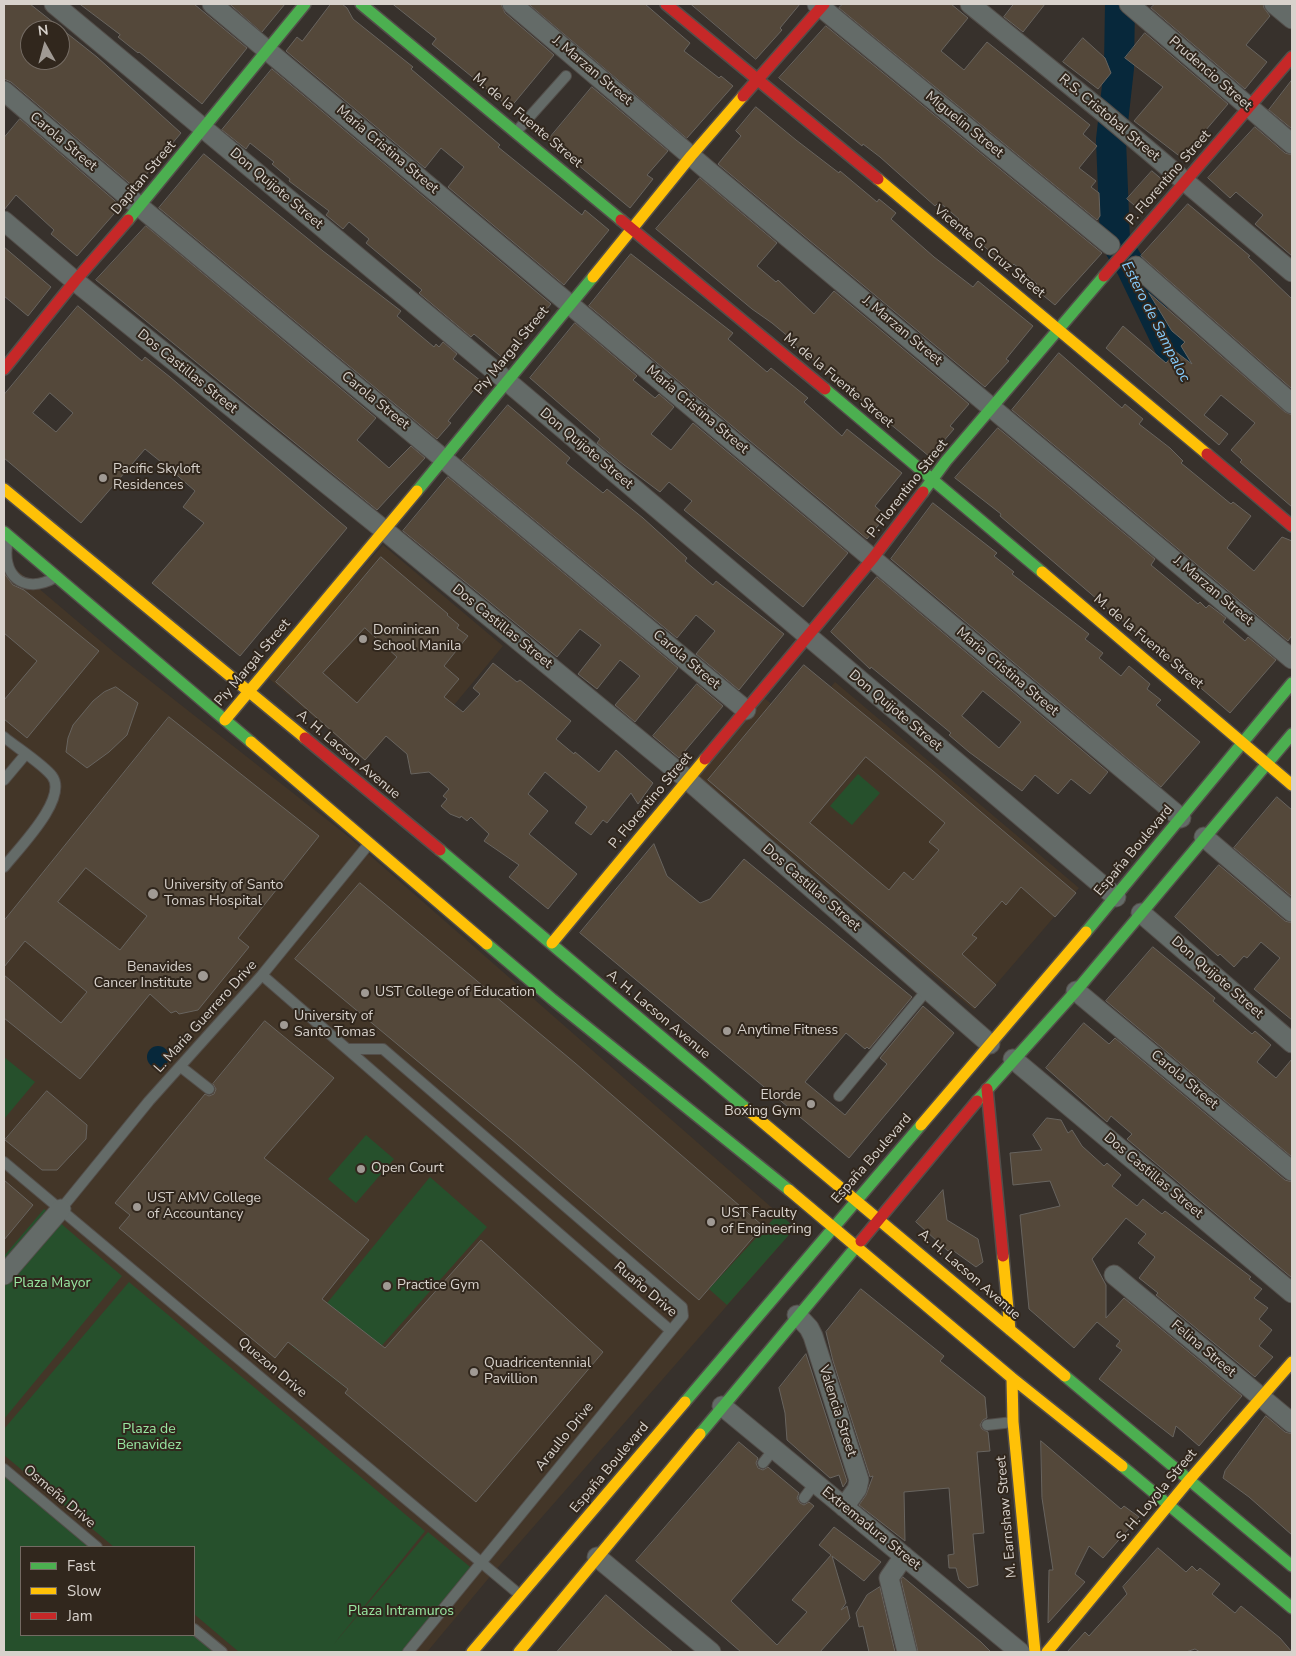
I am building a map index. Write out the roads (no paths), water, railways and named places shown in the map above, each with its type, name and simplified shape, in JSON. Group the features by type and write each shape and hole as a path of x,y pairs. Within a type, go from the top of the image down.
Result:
{"main road":[{"name":"Dapitan Street","path":"4,369 75,282 140,207 305,4"},
{"name":"M. de la Fuente Street","path":"361,4 932,479 1292,785"},
{"name":"Vicente G. Cruz Street","path":"666,4 1059,328 1292,526"},
{"name":"Piy Margal Street","path":"225,720 508,382 570,303 691,156 821,5"},
{"name":"P. Florentino Street","path":"552,943 873,558 932,479 994,408 1059,328 1187,183 1292,57"},
{"name":"A. H. Lacson Avenue","path":"4,489 552,943 578,968 1292,1566"},
{"path":"6,534 370,842 552,999 857,1245 1012,1378 1169,1504 1292,1608"},
{"name":"España Boulevard","path":"472,1652 855,1200 1116,897 1292,683"},
{"path":"518,1652 987,1089 1076,991 1292,734"},
{"path":"987,1089 1010,1330"},
{"name":"S. H. Loyola Street","path":"1047,1652 1190,1479 1292,1362"},
{"name":"M. Earnshaw Street","path":"1012,1378 1013,1422 1034,1652"}],"street":[{"name":"Don Quijote Street","path":"54,4 508,382 1116,897"},
{"name":"Maria Cristina Street","path":"212,4 1181,818"},
{"name":"J. Marzan Street","path":"512,4 1292,658"},
{"name":"R.S. Cristobal Street","path":"970,4 1103,112 1292,272"},
{"path":"1274,4 1292,19"},
{"name":"Miguelin Street","path":"821,5 1110,245"},
{"name":"Prudencio Street","path":"1131,5 1292,144"},
{"name":"Carola Street","path":"4,91 140,207 746,710"},
{"name":"Dos Castillas Street","path":"4,221 75,282 384,530 688,780 990,1044"},
{"path":"1136,266 1292,404"},
{"path":"1204,837 1292,912"},
{"name":"Don Quijote Street","path":"1141,913 1292,1043"},
{"name":"Carola Street","path":"1076,991 1292,1171"},
{"name":"Dos Castillas Street","path":"1013,1059 1292,1292"},
{"path":"4,1275 61,1209"},
{"name":"Felina Street","path":"1114,1275 1292,1423"},
{"name":"Valencia Street","path":"797,1315 810,1328 859,1480 857,1489 844,1507"},
{"name":"Extremadura Street","path":"722,1406 769,1456 809,1490 844,1507 1020,1652"},
{"path":"904,1556 890,1578 907,1652"},
{"path":"597,1557 711,1652"}],"lane":[{"path":"516,132 566,76"},
{"path":"6,534 5,555 9,570 22,582 36,586 56,576"},
{"path":"4,737 53,777 57,791 52,806 4,867"},
{"path":"4,780 25,755"},
{"name":"L. Maria Guerrero Drive","path":"61,1209 262,975 370,842"},
{"name":"Ruaño Drive","path":"262,975 347,1049 670,1330 682,1316 682,1307 383,1049 347,1049"},
{"path":"839,1096 927,990"},
{"path":"181,1067 209,1089"},
{"name":"Quezon Drive","path":"4,1162 521,1596"},
{"name":"Araullo Drive","path":"481,1562 670,1330"},
{"path":"987,1425 1013,1422"},
{"name":"Osmeña Drive","path":"4,1469 96,1546"},
{"path":"408,1652 481,1562"},
{"path":"195,1630 222,1652"}],"water":[{"path":"158,1046 166,1049 169,1057 166,1065 158,1068 150,1065 147,1057 150,1049"}],"waterway":[{"name":"Estero de Sampaloc","path":"1120,4 1119,68 1111,140 1115,240 1131,267 1191,392"}],"place":[{"name":"Pacific Skyloft Residences","path":"103,478"},
{"name":"Dominican School Manila","path":"363,639"},
{"name":"University of Santo Tomas Hospital","path":"153,894"},
{"name":"Benavides Cancer Institute","path":"203,976"},
{"name":"UST College of Education","path":"365,993"},
{"name":"University of Santo Tomas","path":"284,1025"},
{"name":"Anytime Fitness","path":"727,1031"},
{"name":"Elorde Boxing Gym","path":"811,1104"},
{"name":"Open Court","path":"361,1169"},
{"name":"UST AMV College of Accountancy","path":"137,1207"},
{"name":"UST Faculty of Engineering","path":"711,1222"},
{"name":"Practice Gym","path":"387,1286"},
{"name":"Quadricentennial Pavillion","path":"474,1372"}],"park label":[{"name":"Plaza Mayor","path":"52,1284"},
{"name":"Plaza de Benavidez","path":"149,1438"},
{"name":"Plaza Intramuros","path":"401,1612"}]}
